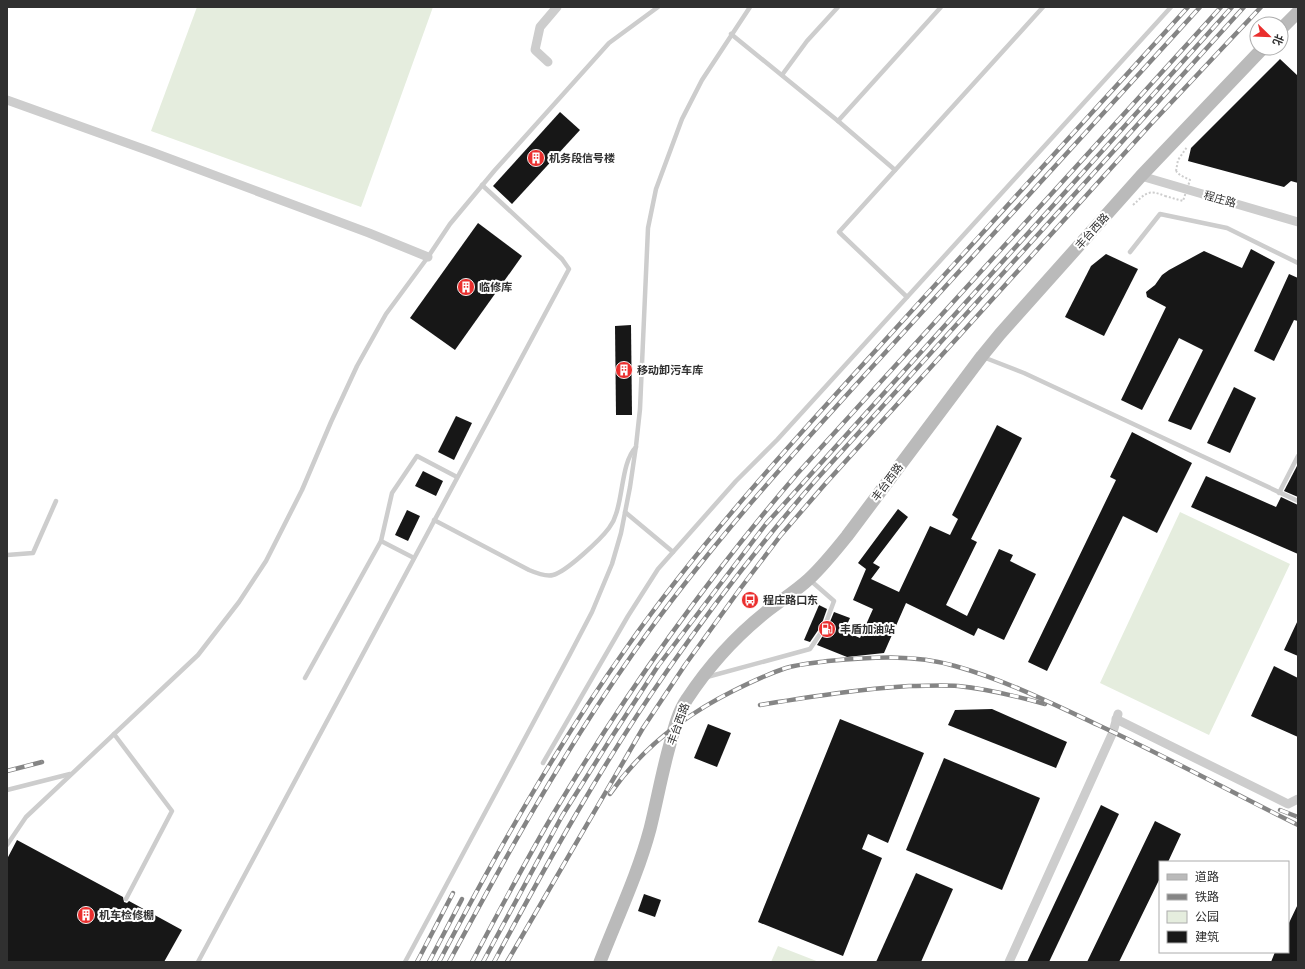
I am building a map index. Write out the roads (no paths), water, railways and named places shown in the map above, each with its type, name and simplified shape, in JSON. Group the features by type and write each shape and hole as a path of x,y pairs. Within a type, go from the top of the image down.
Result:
{"main road":[{"path":"1289,21 1298,12"},
{"name":"丰台西路","path":"600,962 638,865 650,829 674,726 686,700 701,678 747,629 766,612 809,579 828,559 847,536 982,356 1005,328 1141,176 1255,56"}],"street":[{"path":"548,62 535,50 540,27 557,7"},
{"path":"7,100 160,155 369,233 428,257"},
{"name":"程庄路","path":"1141,176 1298,222"},
{"path":"1009,962 1113,732 1117,717 1288,804 1298,799"}],"lane":[{"path":"7,845 26,817 198,655 239,602 266,561 302,490 357,366 386,314 450,224 544,114 609,43 658,7"},
{"path":"405,962 592,612 612,564 621,533 636,446 640,409 648,228 656,189 682,119 702,80 750,7"},
{"path":"782,75 807,41 838,7"},
{"path":"838,121 942,7"},
{"path":"907,298 839,232 1043,7"},
{"path":"543,763 628,616 658,569 736,481 777,440 1171,7"},
{"path":"731,34 838,121 895,170"},
{"path":"198,962 569,269 562,259 482,185"},
{"path":"1130,252 1160,214 1227,228 1298,264"},
{"path":"982,356 1024,373 1298,501"},
{"path":"434,520 529,570 553,575 576,560 610,527 616,513 625,472 633,450 636,446"},
{"path":"305,678 381,541 392,494 417,456 457,477"},
{"path":"1279,493 1298,456"},
{"path":"7,555 33,553 56,501"},
{"path":"625,512 673,552"},
{"path":"381,541 414,558"},
{"path":"701,678 810,649 824,628 834,601 809,579"},
{"path":"114,734 172,810 126,899"},
{"path":"7,790 72,773"}],"railway":[{"path":"439,962 482,881 551,762 627,647 688,566 752,488 1188,7"},
{"path":"449,962 514,843 584,727 634,652 695,571 826,417 1200,7"},
{"path":"472,962 534,848 582,767 610,723 669,637 731,554 797,474 1221,7"},
{"path":"483,962 562,816 613,735 658,666 766,524 1232,7"},
{"path":"494,962 576,814 620,742 667,671 738,574 815,481 1244,7"},
{"path":"507,962 643,728 685,665 781,535 826,483 1151,124 1261,7"},
{"path":"610,794 636,762 681,722 715,700 753,681 786,668 828,661 860,658 908,658 939,662 955,666 1028,692 1148,749 1298,825"},
{"path":"760,705 816,696 909,686 958,686 980,689 1045,704"},
{"path":"7,771 42,762"},
{"path":"1280,810 1298,817"},
{"path":"417,962 453,893"},
{"path":"429,962 462,899"}],"place":[{"name":"机务段信号楼","path":"536,158"},
{"name":"临修库","path":"466,287"},
{"name":"移动卸污车库","path":"624,370"},
{"name":"程庄路口东","path":"750,600"},
{"name":"丰盾加油站","path":"827,629"},
{"name":"机车检修棚","path":"86,915"}]}
